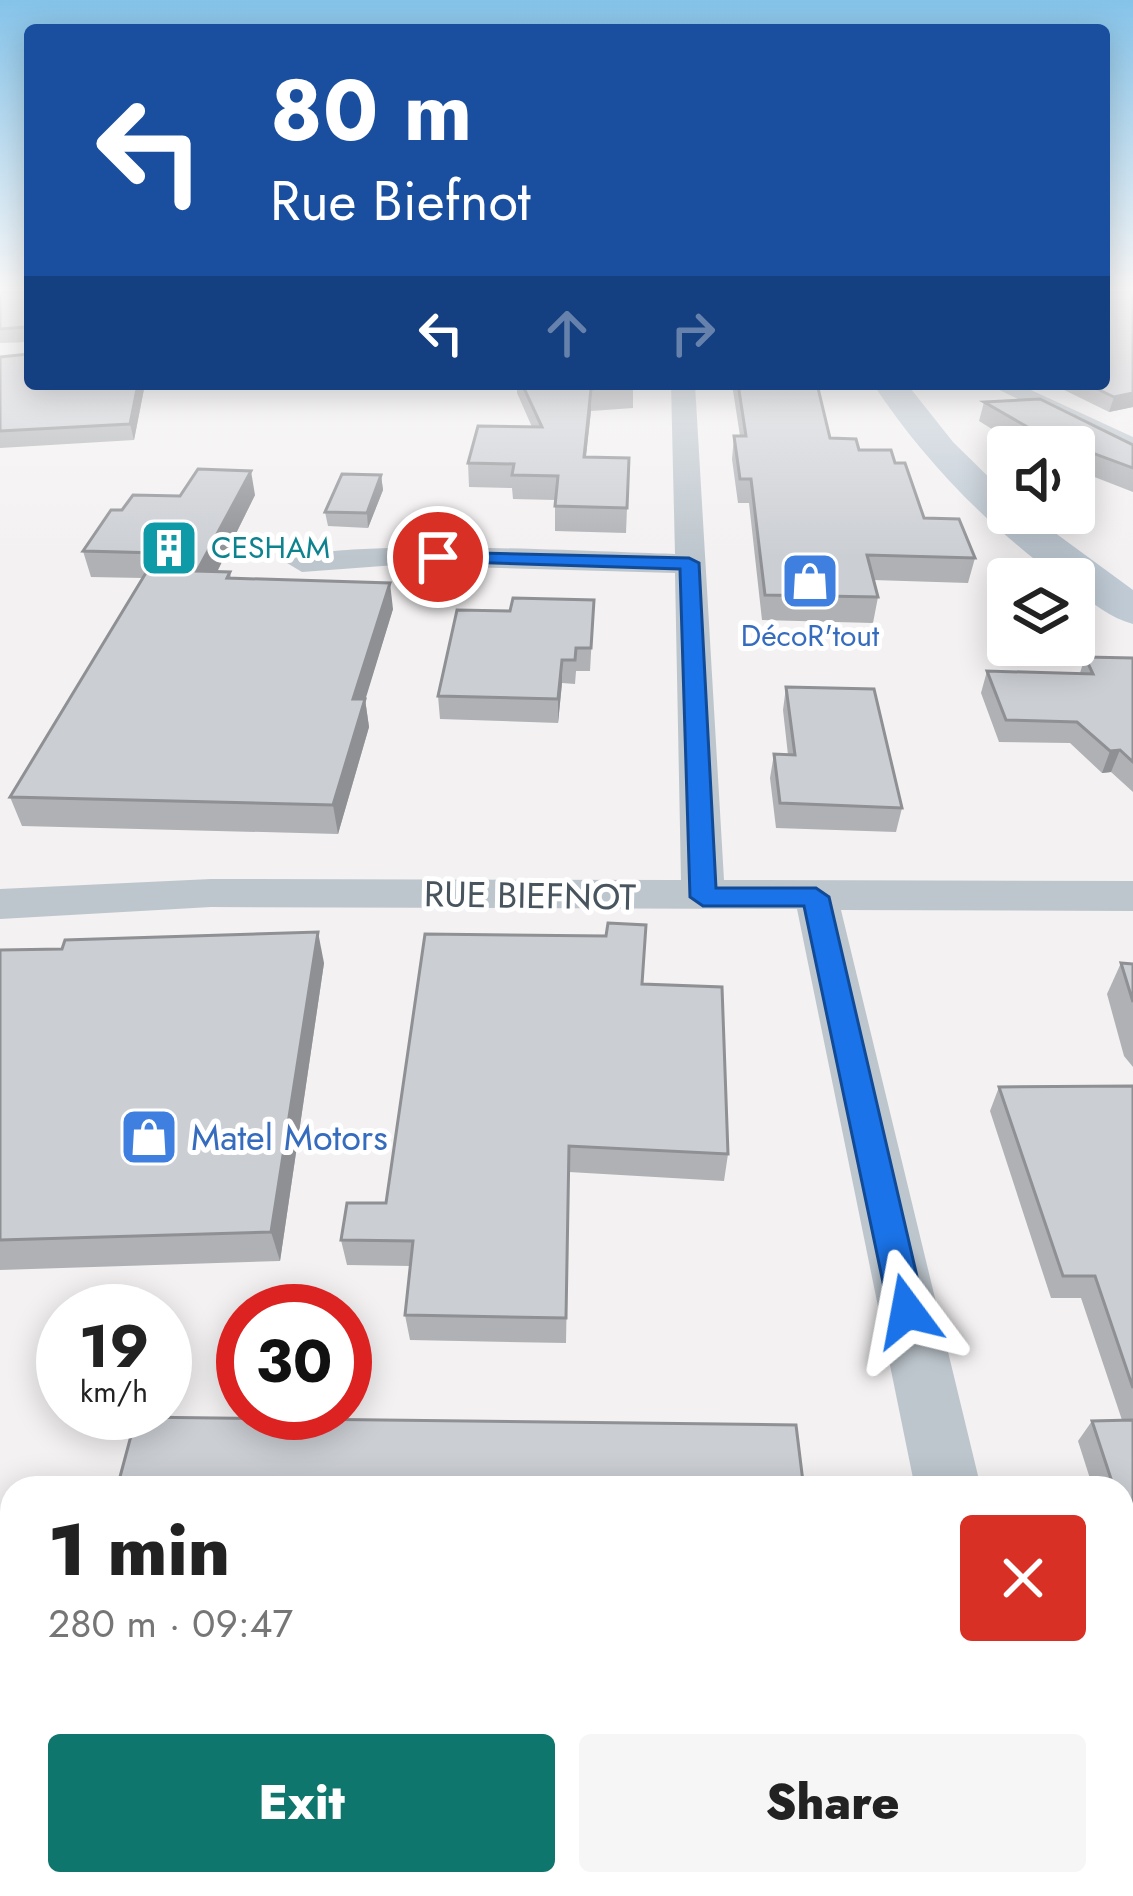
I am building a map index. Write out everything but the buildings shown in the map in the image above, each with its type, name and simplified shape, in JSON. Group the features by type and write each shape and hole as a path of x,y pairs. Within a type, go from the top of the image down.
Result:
{"street":[{"path":"683,390 703,897"},
{"path":"895,390 970,478 1061,558 1133,610"},
{"path":"934,390 987,460"},
{"path":"1012,390 1133,447"},
{"path":"1068,534 1133,584"},
{"path":"302,563 396,556 689,563"},
{"name":"RUE BIEFNOT","path":"0,904 211,893 1133,896"},
{"path":"816,897 945,1476"}],"place":[{"name":"CESHAM","path":"169,548"},
{"name":"DécoR'tout","path":"810,581"},
{"name":"Matel Motors","path":"149,1137"}],"route":[{"path":"438,557 689,563 703,897 816,897 907,1311"}]}
